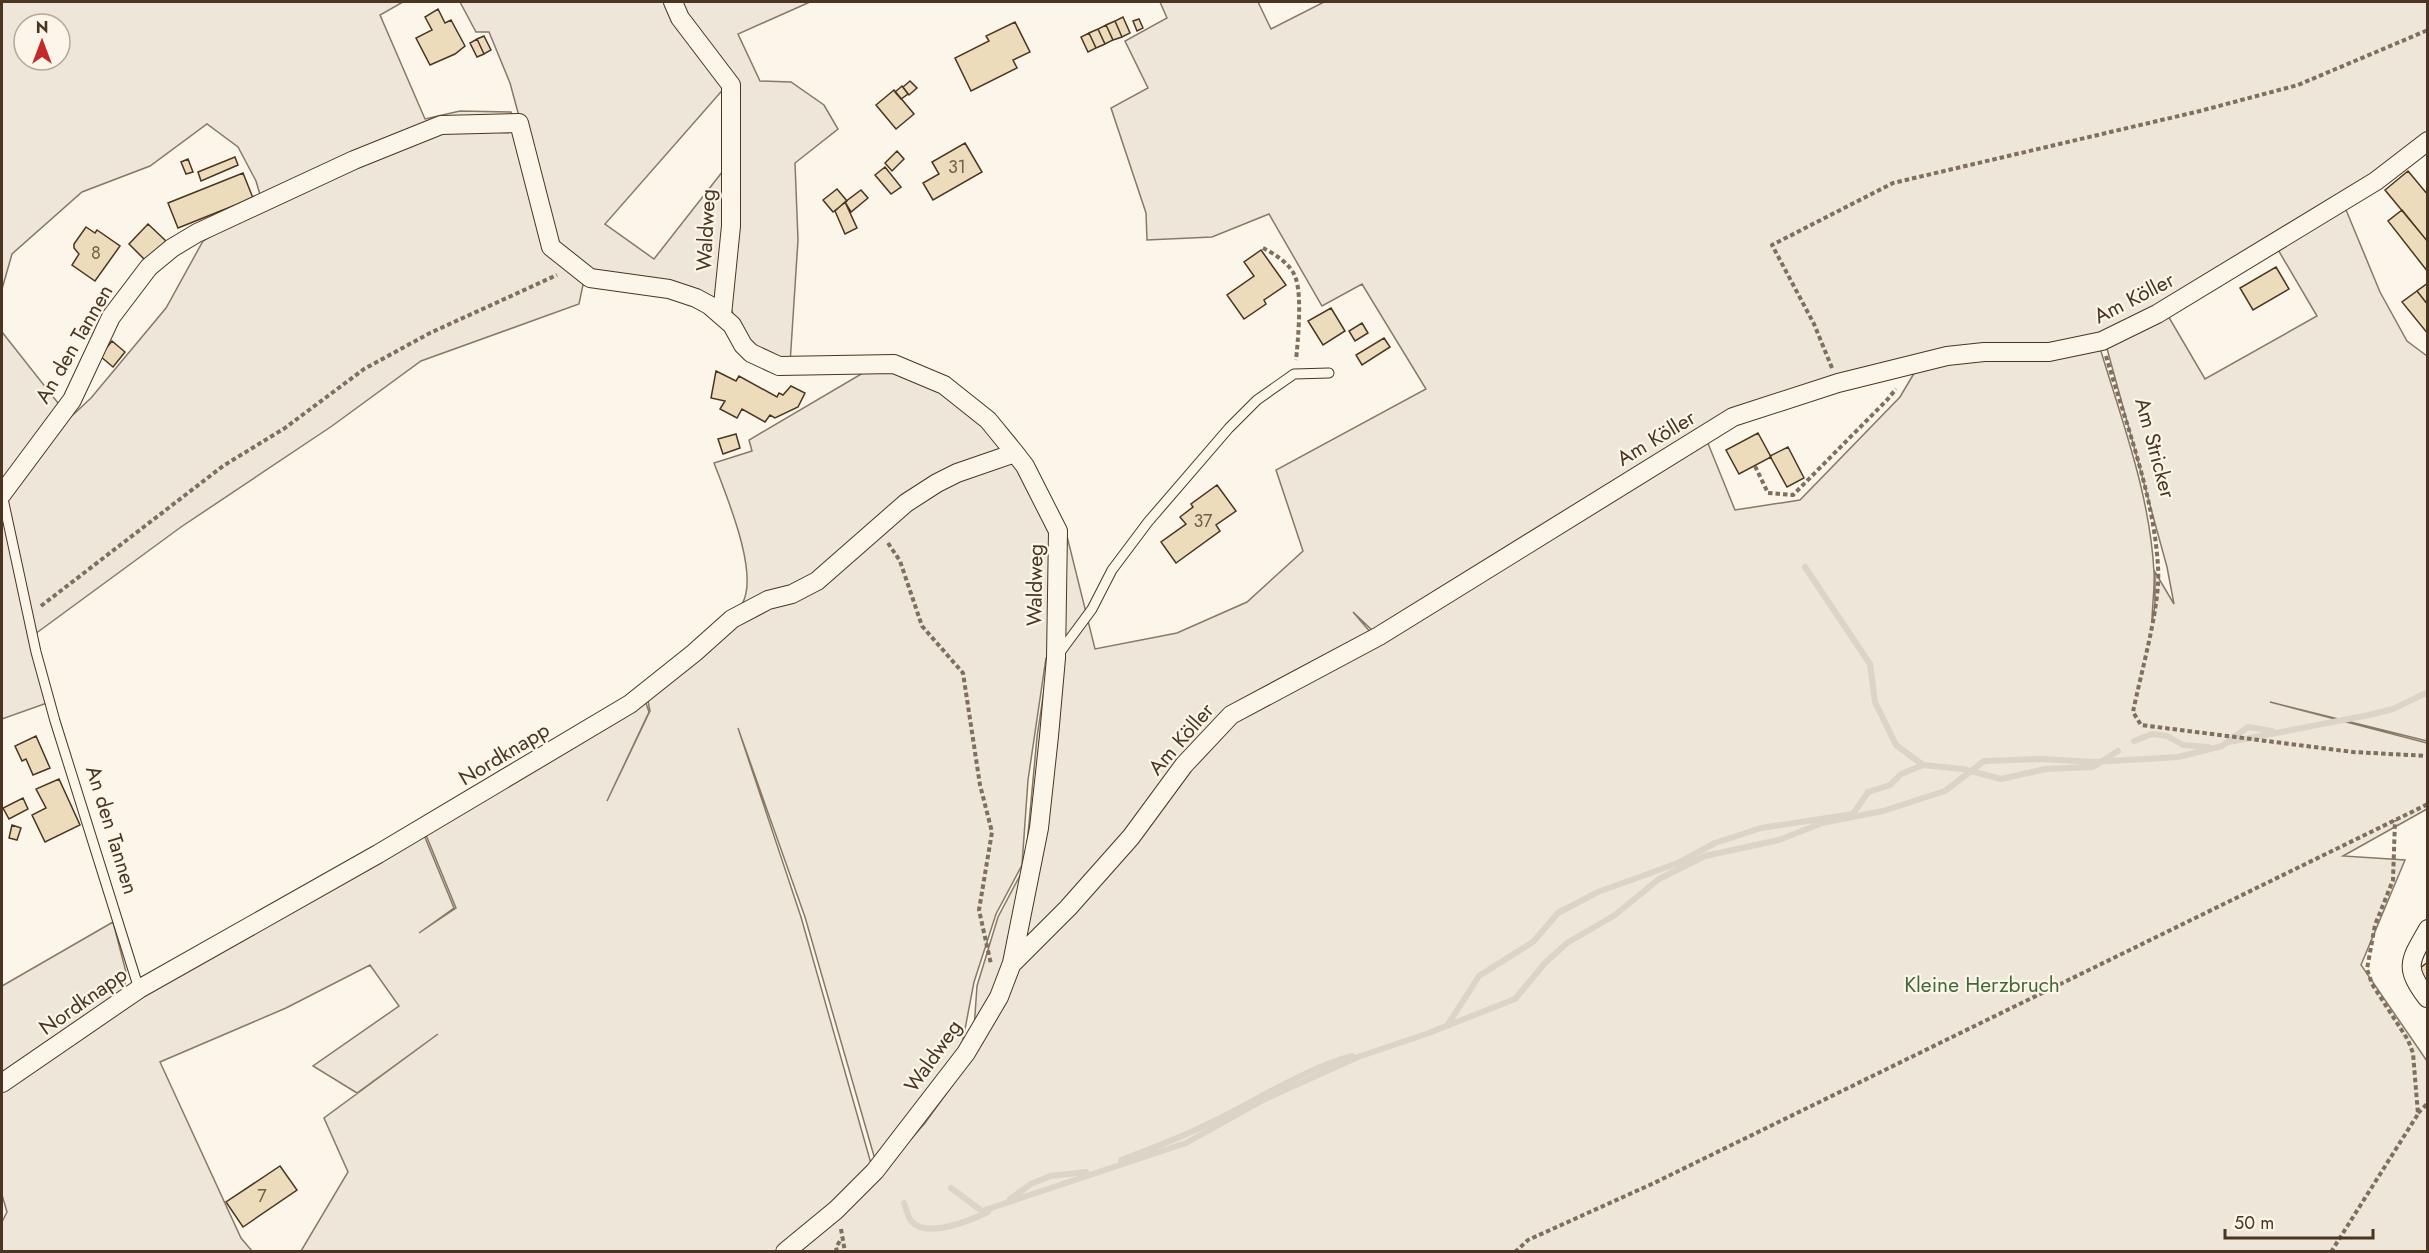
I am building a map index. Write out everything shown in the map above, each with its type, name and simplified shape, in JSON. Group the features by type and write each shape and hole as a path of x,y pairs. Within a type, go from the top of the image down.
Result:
{"street":[{"name":"Waldweg","path":"673,2 680,18 731,85 731,226 722,315 752,353 779,366 894,364 944,385 988,420 1015,453 1058,531 1056,658 1039,828 1012,963 999,997 966,1053 875,1171 836,1210 784,1251"},
{"name":"An den Tannen","path":"2,494 72,400 111,316 156,261 197,233 354,160 441,125 519,123 551,247 590,278 684,293 709,305 722,315"},
{"name":"Am Köller","path":"1012,963 1068,908 1131,837 1184,765 1231,715 1369,642 1733,417 1839,383 1947,356 1984,352 2049,352 2102,341 2157,314 2226,273 2425,149"},
{"name":"Nordknapp","path":"2,1083 139,989 388,848 630,704 732,619 768,600 792,594 817,581 878,530 906,503 937,483 957,472 1015,453"},
{"path":"2427,929 2411,963 2411,975 2427,998"}],"lane":[{"path":"1056,658 1092,609 1112,570 1188,472 1257,400 1294,374 1329,373"},
{"name":"An den Tannen","path":"2,494 29,621 55,721 139,989"}],"path":[{"path":"1839,383 1814,324 1772,245 1893,183 2200,111 2298,85 2427,30"},
{"path":"1263,248 1277,255 1296,278 1298,295 1294,374"},
{"path":"29,621 45,601 110,551 173,506 223,466 285,428 364,369 430,333 555,277 573,264"},
{"name":"Am Stricker","path":"2102,341 2142,482 2159,568 2154,607 2133,712 2141,725 2353,752 2427,756"},
{"path":"1755,466 1768,493 1793,495 1887,400 1910,365"},
{"path":"878,530 900,561 922,626 963,673 980,784 992,832 979,910 999,997"},
{"path":"1515,1251 1528,1240 1654,1183 2427,804"},
{"path":"2395,820 2393,880 2375,925 2367,969 2372,984 2408,1040 2413,1053 2418,1114"},
{"path":"2331,1251 2427,1103"},
{"path":"837,1251 836,1246 842,1237"}],"green space":[{"path":"2,2 403,2 380,15 425,119 460,111 511,112 548,249 584,280 579,304 421,361 332,426 181,527 35,634 7,499 45,441 91,398 166,308 203,241 263,205 256,181 238,147 207,124 150,166 82,192 12,254 2,289"},
{"path":"460,2 669,2 727,85 605,224 654,259 730,162 718,301 592,273 554,245 510,83 489,32 476,32"},
{"path":"680,2 810,2 738,34 760,81 791,82 824,105 838,129 795,163 798,240 790,364 765,354 749,341 737,323 727,299 735,83 687,16"},
{"name":"Kleine Herzbruch","path":"1160,2 1258,2 1271,29 1324,2 2427,2 2427,134 2403,156 2155,310 2074,344 1971,348 1731,412 1374,632 1353,612 1378,641 1705,436 1735,510 1800,500 1900,397 1916,370 1985,357 2100,348 2134,458 2147,515 2154,572 2152,622 2155,606 2155,572 2174,604 2167,567 2106,345 2167,314 2205,379 2317,316 2277,248 2344,205 2380,292 2407,341 2427,356 2427,741 2270,702 2427,743 2427,809 2343,856 2405,860 2361,965 2427,1061 2427,1251 791,1251 879,1176 925,1123 972,1058 977,986 998,917 1025,866 1037,737 1049,657 1046,658 1028,780 1022,865 996,914 974,982 961,1050 876,1163 805,917 738,728 801,917 872,1167 780,1251 301,1251 348,1172 324,1118 438,1034 357,1093 313,1066 399,1006 370,965 286,1008 160,1062 241,1238 252,1251 2,1252 2,1222 7,1212 2,1195 2,1089 145,992 424,835 454,908 419,933 456,908 426,835 644,697 649,712 607,801 650,711 647,696 742,604 746,591 747,574 744,555 733,514 714,463 752,451 749,440 868,370 891,370 942,388 986,424 1065,528 1095,649 1177,633 1247,602 1303,551 1276,470 1426,389 1362,284 1322,306 1269,214 1212,237 1147,240 1146,213 1111,108 1148,88 1125,41 1167,18"},
{"path":"2,332 62,408 2,489"},
{"path":"2,510 47,703 2,719"},
{"path":"113,922 126,972 124,993 2,1079 2,986"}],"building":[{"path":"438,9 445,23 451,20 465,46 455,54 430,65 416,38 432,30 425,17"},
{"path":"1123,17 1130,33 1122,37 1115,21"},
{"path":"1139,19 1143,28 1137,31 1133,21"},
{"path":"1115,21 1122,37 1113,40 1106,25"},
{"path":"1015,22 1030,52 1013,60 1017,68 971,91 955,58 989,41 986,36"},
{"path":"1106,25 1113,40 1105,44 1098,29"},
{"path":"1098,29 1105,44 1096,48 1089,33"},
{"path":"1089,33 1096,48 1088,52 1081,37"},
{"path":"484,36 491,50 484,54 477,39"},
{"path":"477,39 484,54 477,57 470,43"},
{"path":"910,81 917,88 909,95 903,87"},
{"path":"902,86 908,94 901,99 895,92"},
{"path":"894,90 914,114 896,129 876,105"},
{"path":"965,143 982,172 933,200 923,183 939,174 932,162"},
{"path":"897,151 904,159 892,171 885,163"},
{"path":"235,157 238,165 201,181 198,172"},
{"path":"188,159 193,172 186,174 181,162"},
{"path":"885,167 901,187 891,194 875,175"},
{"path":"2408,171 2428,195 2428,242 2385,190"},
{"path":"243,173 253,198 178,228 168,203"},
{"path":"837,189 847,201 833,212 823,200"},
{"path":"861,190 868,198 851,212 845,202"},
{"path":"845,202 857,228 845,234 835,211"},
{"path":"2402,210 2428,242 2428,272 2388,221"},
{"path":"148,224 166,241 146,261 129,244"},
{"path":"86,227 95,233 97,230 120,246 95,281 72,265 79,254 74,244"},
{"path":"1261,250 1286,285 1264,300 1266,304 1244,319 1227,295 1254,276 1244,262"},
{"path":"2276,267 2289,289 2253,310 2240,288"},
{"path":"2428,283 2428,305 2417,291"},
{"path":"2417,291 2428,305 2428,334 2402,302"},
{"path":"1331,308 1345,331 1323,345 1308,321"},
{"path":"1362,323 1368,333 1355,341 1349,331"},
{"path":"1384,338 1390,347 1362,365 1356,355"},
{"path":"112,341 125,352 113,367 100,356"},
{"path":"716,371 736,381 739,376 777,397 779,393 783,395 791,386 805,393 798,407 775,418 770,415 765,422 742,409 737,418 720,409 725,401 711,398"},
{"path":"1758,433 1771,457 1739,474 1726,450"},
{"path":"736,434 740,448 723,454 718,439"},
{"path":"1788,447 1804,478 1787,487 1770,456"},
{"path":"1217,485 1236,511 1216,525 1220,531 1176,563 1161,542 1186,524 1180,517 1193,507 1191,504"},
{"path":"36,736 50,768 33,775 26,759 22,761 15,746"},
{"path":"59,779 80,825 45,842 32,815 46,808 36,789"},
{"path":"23,798 28,809 9,819 3,808"},
{"path":"12,825 21,828 17,840 9,838"},
{"path":"2428,962 2428,984 2423,981 2420,968"},
{"path":"280,1166 297,1190 243,1227 226,1202"}],"waterway":[{"path":"1805,567 1870,664 1875,702 1896,745 1923,765"},
{"path":"2229,742 2393,709 2428,692"},
{"path":"951,1188 982,1211 1186,1143 1265,1099 1358,1057 1426,1034 1515,999 1545,963 1567,943 1615,915 1659,879 1705,856 1779,840 1822,823 1883,811 1945,791 1984,761 2041,759 2094,762 2178,757 2222,746 2248,727 2272,731"},
{"path":"2134,741 2152,734 2167,736 2183,745 2208,747"},
{"path":"1447,1026 1479,976 1533,942 1558,913 1598,892 1678,863 1715,843 1761,828 1853,814 1868,792 1890,785 1901,774 1923,765 1963,769 2001,779 2046,769 2093,767 2118,751"},
{"path":"1121,1160 1188,1133 1315,1069 1352,1056"},
{"path":"1010,1199 1031,1184 1050,1176 1086,1172"},
{"path":"904,1203 911,1221 927,1228 949,1226 988,1212"}]}
